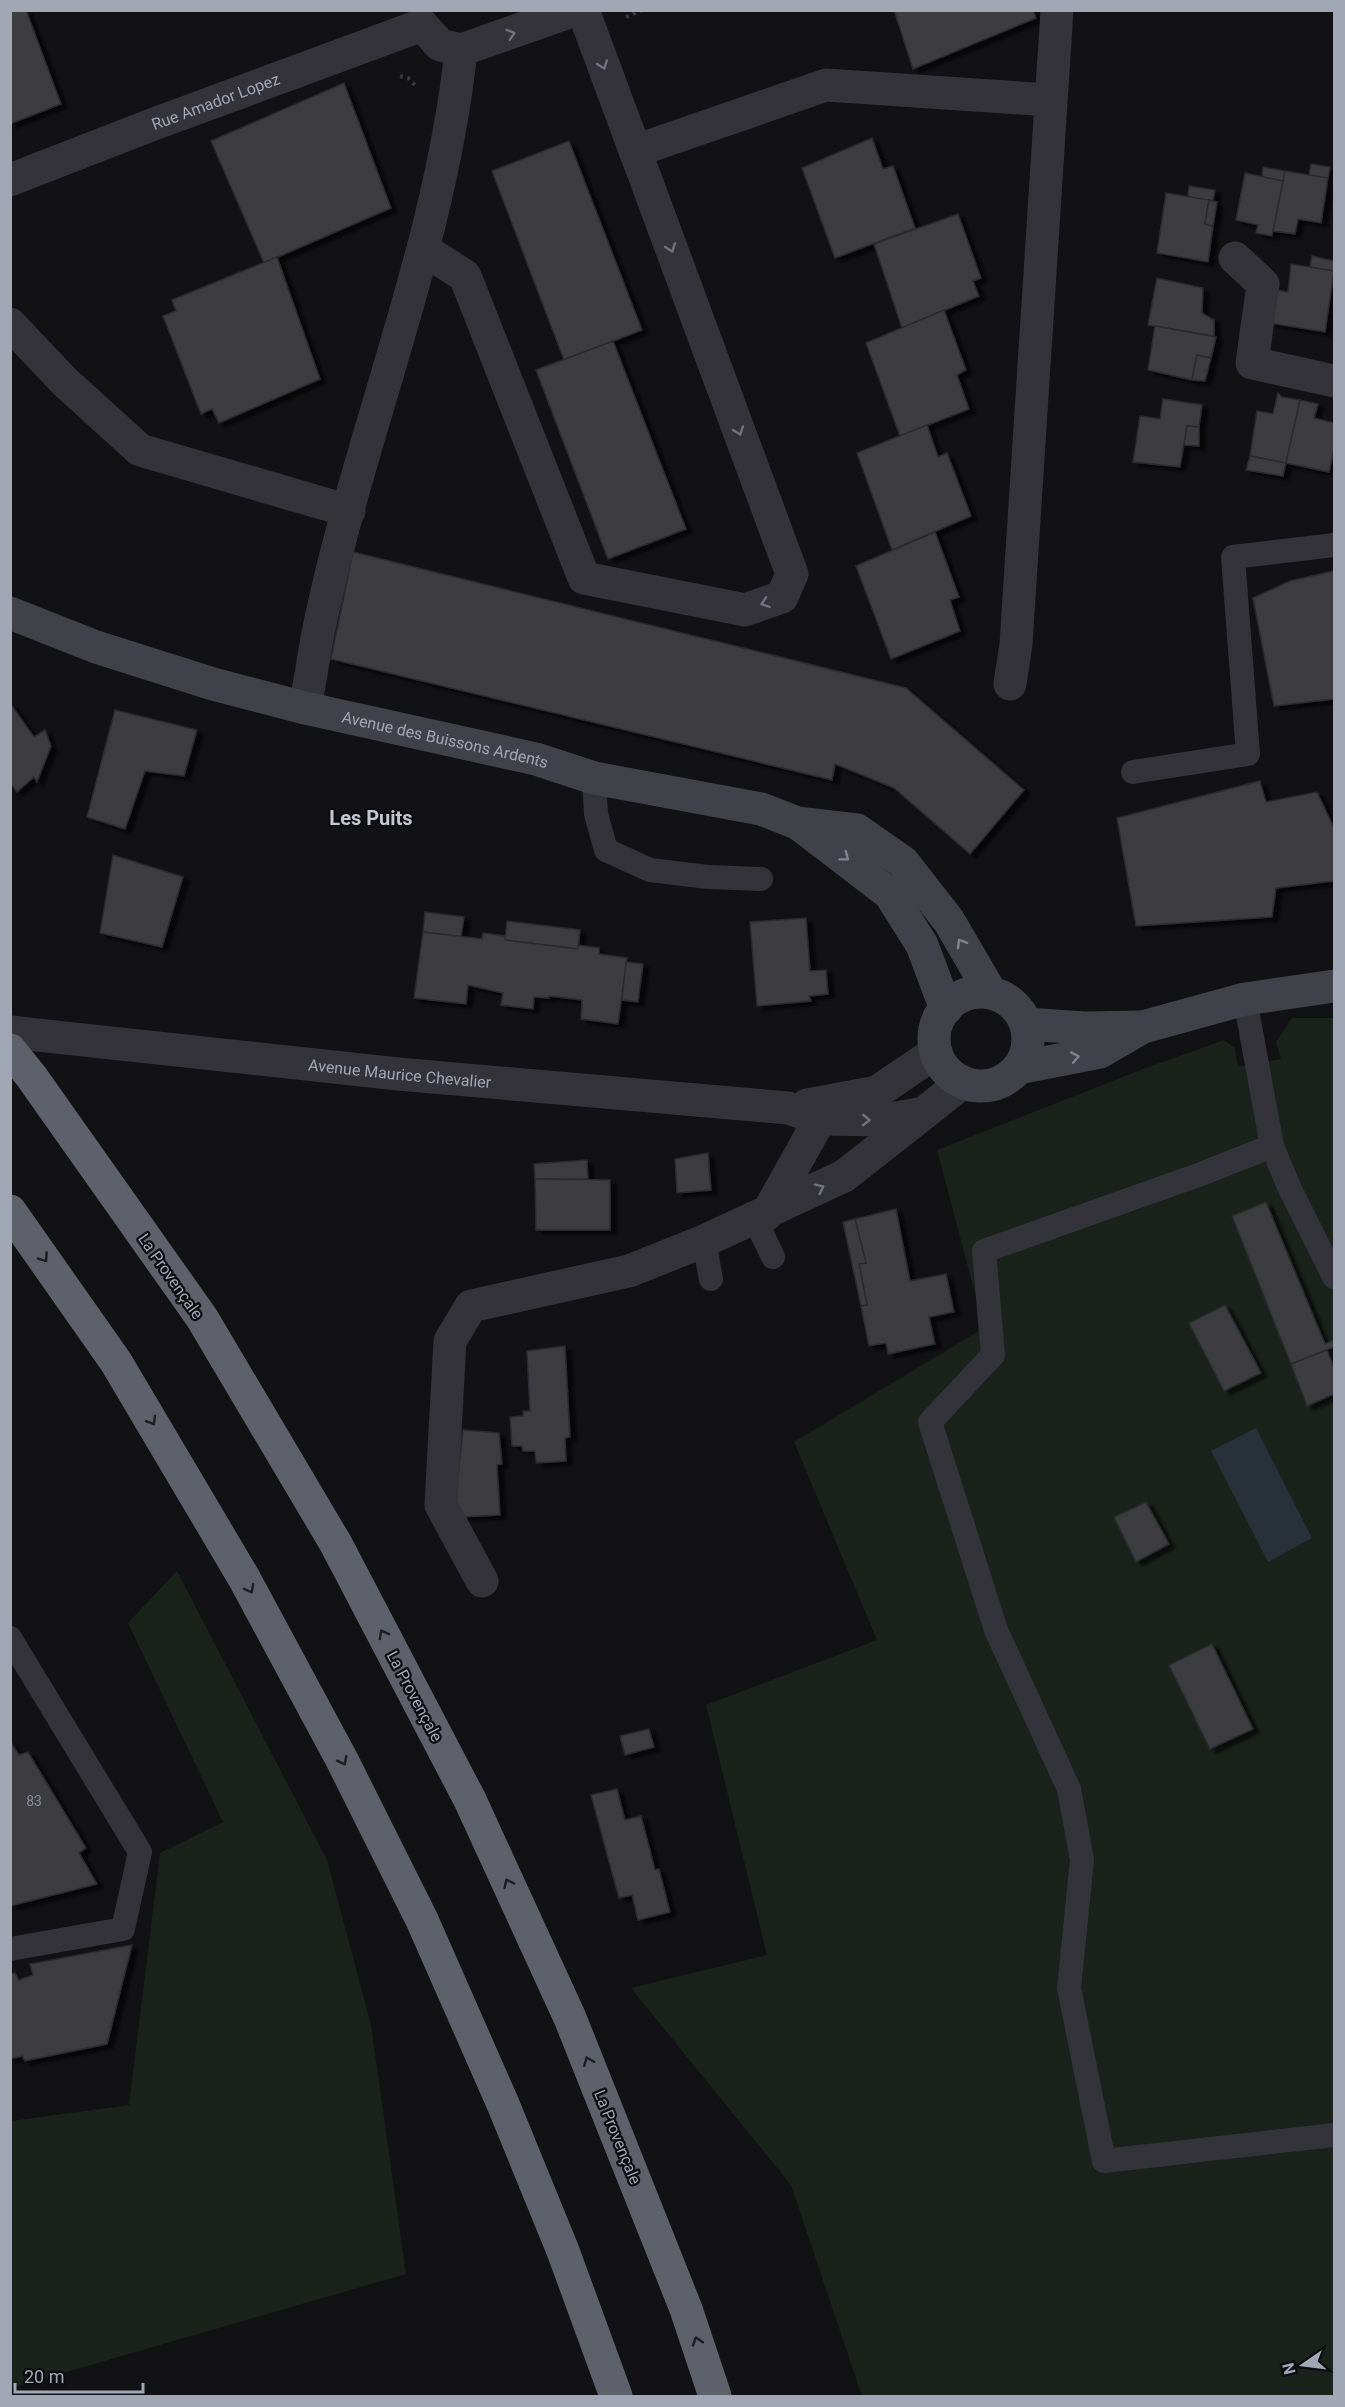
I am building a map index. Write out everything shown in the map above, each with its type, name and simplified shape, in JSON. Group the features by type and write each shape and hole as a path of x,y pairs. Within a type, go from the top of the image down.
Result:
{"highway":[{"name":"La Provençale","path":"10,1050 31,1076 202,1318 336,1545 390,1647 470,1800 570,2018 686,2309 715,2397"},
{"path":"10,1211 116,1362 244,1578 342,1760 422,1920 503,2104 563,2251 616,2397"}],"street":[{"path":"1010,684 1016,644 1057,10"},
{"path":"305,708 322,614 423,249 456,105 461,50 583,17 792,574 782,597 745,610 584,578 465,276 423,249"},
{"name":"Rue Amador Lopez","path":"10,180 423,18 440,45 461,50"},
{"path":"635,151 826,85 1050,100"},
{"path":"1235,258 1263,284 1252,363 1335,381"},
{"path":"10,324 65,382 140,450 349,510"},
{"name":"Avenue des Buissons Ardents","path":"10,594 96,647"},
{"name":"Avenue des Buissons Ardents","path":"10,613 96,647 213,684 305,708 536,759 594,778 761,809 797,823 857,830 903,861 949,921 991,993"},
{"name":"Avenue des Buissons Ardents","path":"797,823 890,894 922,945 946,1009"},
{"path":"1026,1024 1084,1028 1143,1027 1245,999 1335,986"},
{"path":"991,993 1006,999 1018,1010 1026,1024 1028,1039 1026,1054 1018,1068 1007,1079 993,1085 977,1086 951,1075 941,1065 934,1037 938,1022 954,1000 966,994 991,993"},
{"path":"1018,1068 1100,1052 1143,1027"},
{"name":"Avenue Maurice Chevalier","path":"10,1032 398,1074 788,1108 820,1119 885,1120 924,1113"},
{"name":"Avenue Maurice Chevalier","path":"788,1108 877,1092 936,1052"},
{"name":"Avenue Maurice Chevalier","path":"482,1581 441,1505 450,1341 471,1306 629,1271 761,1216 844,1176 963,1082"},
{"path":"761,1216 820,1119"}],"lane":[{"path":"1133,772 1248,754 1233,557 1335,545"},
{"path":"594,778 596,814 606,850 650,870 708,878 761,879"},
{"path":"1245,999 1272,1146 1289,1187 1335,1277"},
{"path":"1272,1146 1201,1174 984,1251 993,1355 930,1422 996,1630 1069,1790 1082,1860 1069,1988 1104,2161 1335,2135"},
{"path":"761,1216 773,1257"},
{"path":"704,1241 711,1279"},
{"path":"10,1638 140,1852 123,1929 10,1949"}],"path":[{"path":"583,17 642,10"},
{"path":"398,76 408,78 430,101 456,105"}],"shaded area":[{"path":"1292,1018 1334,1018 1334,2396 862,2396 791,2185 631,1988 767,1955 706,1705 877,1640 794,1442 984,1328 937,1150 1143,1069 1224,1040 1235,1048 1238,1067 1281,1059 1276,1042"},
{"path":"1256,1428 1312,1538 1268,1562 1211,1451"},
{"path":"177,1571 327,1860 371,2025 406,2274 11,2388 11,2121 129,2105 160,1853 223,1822 128,1623"}],"building":[{"path":"10,10 26,10 61,104 10,124"},
{"path":"894,10 1033,10 1036,18 913,69"},
{"path":"344,83 391,208 264,263 211,141"},
{"path":"872,138 883,169 893,166 915,228 835,258 802,168"},
{"path":"569,141 642,330 564,360 492,171"},
{"path":"1311,164 1330,167 1328,178 1309,175"},
{"path":"1263,167 1285,171 1283,181 1262,177"},
{"path":"1285,171 1328,178 1321,223 1298,219 1295,234 1273,231"},
{"path":"1245,173 1283,181 1272,236 1256,233 1258,225 1236,220"},
{"path":"1189,186 1215,190 1213,201 1188,197"},
{"path":"1166,193 1209,200 1205,224 1213,226 1208,262 1157,253"},
{"path":"1209,200 1217,202 1213,226 1205,224"},
{"path":"958,214 981,278 973,281 979,296 902,328 874,244"},
{"path":"1312,256 1334,261 1334,271 1310,267"},
{"path":"277,257 320,379 219,423 212,409 201,414 163,316 176,311 172,300"},
{"path":"1291,264 1334,271 1325,332 1269,323 1277,290 1288,292"},
{"path":"1157,278 1203,288 1202,313 1214,320 1214,336 1148,325"},
{"path":"944,310 966,370 957,375 969,409 900,436 866,343"},
{"path":"1155,326 1216,337 1211,358 1197,355 1192,380 1148,370"},
{"path":"613,341 686,529 608,559 536,370"},
{"path":"1197,355 1211,358 1205,381 1192,380"},
{"path":"1278,393 1282,397 1300,400 1286,463 1250,456 1257,411 1273,414"},
{"path":"1163,399 1202,405 1199,427 1187,426 1180,467 1133,462 1140,416 1160,419"},
{"path":"1300,400 1318,404 1314,418 1334,423 1334,449 1329,472 1286,463"},
{"path":"927,425 938,457 947,453 971,516 892,550 857,453"},
{"path":"1187,426 1199,427 1199,446 1184,445"},
{"path":"1250,456 1286,463 1283,476 1246,470"},
{"path":"935,532 959,597 950,600 960,631 891,659 856,566"},
{"path":"353,552 906,688 1024,790 970,854 894,788 835,764 832,780 331,659"},
{"path":"1334,571 1334,699 1274,706 1253,598 1290,581"},
{"path":"10,703 34,737 45,730 51,746 37,782 34,777 17,792 10,783"},
{"path":"115,710 197,730 184,776 145,771 125,829 87,817"},
{"path":"1260,781 1266,802 1317,792 1334,828 1334,881 1276,888 1272,917 1136,926 1117,818"},
{"path":"113,855 183,877 162,947 100,933"},
{"path":"425,912 464,917 461,937 423,932"},
{"path":"806,918 810,971 826,970 828,994 809,996 811,1001 757,1006 750,922"},
{"path":"507,921 580,930 578,949 505,940"},
{"path":"423,932 482,939 483,933 505,936 505,940 578,949 578,945 599,948 599,954 627,958 618,1024 581,1019 582,1000 549,996 549,998 534,997 533,1009 501,1005 503,993 468,985 466,1004 414,998"},
{"path":"626,962 643,964 638,1002 622,1000"},
{"path":"708,1153 711,1190 677,1193 675,1159"},
{"path":"587,1160 588,1179 535,1179 534,1164"},
{"path":"535,1179 610,1180 610,1230 536,1230"},
{"path":"1266,1202 1325,1344 1334,1340 1334,1347 1291,1364 1232,1216"},
{"path":"896,1209 910,1281 946,1274 954,1312 929,1317 935,1344 888,1354 886,1343 869,1346 861,1306 867,1305 859,1264 866,1263 855,1219"},
{"path":"855,1219 866,1263 859,1264 867,1305 861,1306 843,1222"},
{"path":"1225,1305 1261,1373 1224,1391 1189,1323"},
{"path":"565,1346 570,1437 565,1438 566,1461 536,1463 535,1451 523,1451 522,1446 512,1446 510,1417 523,1416 523,1411 530,1411 527,1351"},
{"path":"1327,1350 1334,1368 1334,1394 1307,1406 1291,1364"},
{"path":"463,1430 499,1433 502,1464 497,1465 500,1515 460,1517 455,1507"},
{"path":"1146,1502 1169,1544 1136,1562 1114,1517"},
{"path":"1212,1644 1253,1729 1210,1749 1169,1665"},
{"path":"649,1729 654,1747 625,1755 620,1736"},
{"path":"10,1741 19,1755 28,1752 86,1848 79,1853 97,1884 10,1906"},
{"path":"617,1789 625,1820 641,1816 655,1870 659,1869 670,1912 638,1920 632,1895 619,1898 591,1795"},
{"path":"132,1945 107,2044 25,2061 22,2056 10,2059 10,1974 15,1973 19,1980 33,1975 30,1964"}],"district":[{"name":"Les Puits","path":"371,818"}]}
